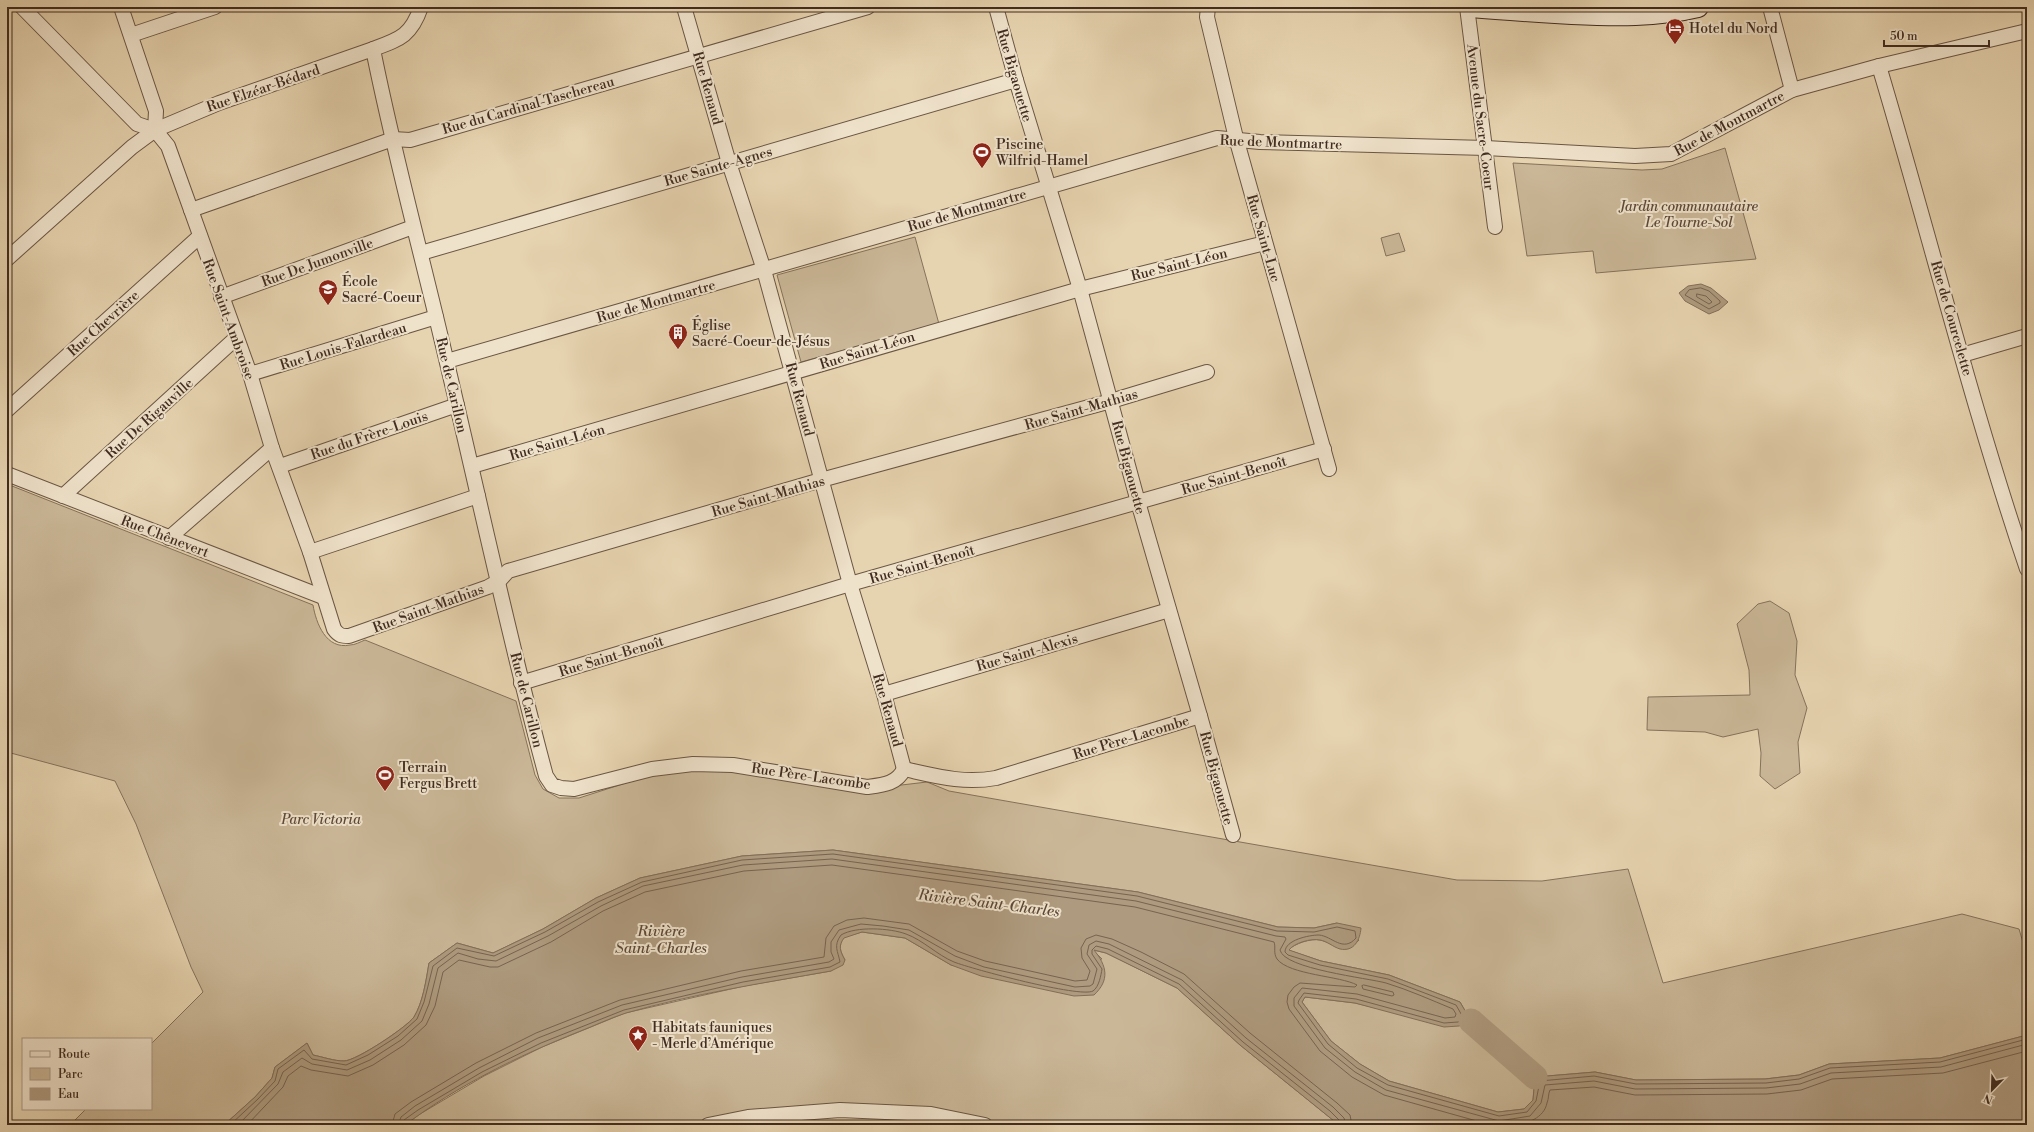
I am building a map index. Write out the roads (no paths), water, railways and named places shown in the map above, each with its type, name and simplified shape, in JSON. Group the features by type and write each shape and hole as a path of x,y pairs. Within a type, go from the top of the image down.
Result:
{"street":[{"path":"22,7 137,124 155,130 156,111 121,7"},
{"path":"131,35 215,7"},
{"path":"373,49 401,38 416,20 421,7"},
{"name":"Rue Renaud","path":"684,7 729,163 764,270 850,584 884,694 904,769"},
{"name":"Rue du Cardinal-Taschereau","path":"191,210 393,140 410,140 868,7"},
{"name":"Rue Bigaouette","path":"996,7 1016,80 1080,289 1138,502 1200,716 1232,835"},
{"name":"Rue Saint-Luc","path":"1208,7 1206,17 1236,138 1329,468"},
{"name":"Avenue du Sacre-Coeur","path":"1467,7 1495,227"},
{"path":"1471,7 1620,16 1658,15 1698,7"},
{"path":"1770,7 1792,90"},
{"name":"Rue de Montmartre","path":"447,361 1218,138 1236,138 1260,142 1486,148 1635,156 1671,154 1792,90 1879,66 2027,31"},
{"name":"Rue Elzéar-Bédard","path":"7,258 132,147 155,130 219,102 373,49"},
{"name":"Rue de Carillon","path":"373,49 413,227 421,253 499,581 521,684 546,776 552,785"},
{"name":"Rue de Courcelette","path":"1879,66 1993,466 2027,569"},
{"name":"Rue Sainte-Agnes","path":"421,253 1016,80"},
{"name":"Rue Saint-Ambroise","path":"155,130 168,146 235,339 250,374 272,448 280,466 310,552 323,597 338,635"},
{"name":"Rue De Jumonville","path":"221,297 413,227"},
{"name":"Rue Chevrière","path":"7,410 200,236"},
{"name":"Rue Saint-Léon","path":"472,466 1080,289 1265,243"},
{"name":"Rue Louis-Falardeau","path":"250,374 436,317"},
{"path":"1962,355 2027,336"},
{"name":"Rue De Rigauville","path":"63,496 235,339"},
{"name":"Rue Saint-Mathias","path":"338,635 350,636 394,619 488,587 499,581 508,571 821,480 1111,401 1208,372"},
{"name":"Rue du Frère-Louis","path":"280,466 457,405"},
{"path":"169,538 272,448"},
{"name":"Rue Saint-Benoît","path":"521,684 850,584 1324,449"},
{"name":"Rue Chênevert","path":"7,474 323,597"},
{"path":"310,552 478,496"},
{"name":"Rue Saint-Alexis","path":"884,694 1169,610"},
{"name":"Rue Père-Lacombe","path":"552,785 561,788 574,789 652,769 693,764 733,765 867,787 888,785 901,776 904,769 942,778 977,781 996,778 1200,716"},
{"path":"708,1125 748,1117 840,1110 931,1114 985,1125"}],"water":[{"path":"1701,284 1711,288 1728,302 1719,310 1709,314 1685,301 1679,293 1688,286"},
{"name":"Rivière Saint-Charles","path":"833,850 1138,892 1278,927 1314,928 1337,923 1361,928 1358,941 1349,949 1340,949 1320,940 1308,940 1291,947 1289,950 1321,961 1389,975 1460,1002 1471,1021 1459,1026 1444,1027 1355,1003 1305,997 1302,1002 1331,1041 1360,1064 1389,1081 1498,1112 1524,1109 1533,1100 1535,1077 1595,1072 1636,1080 1765,1079 1799,1075 1829,1064 1940,1058 2027,1035 2027,1125 1339,1125 1240,1045 1177,988 1106,953 1094,950 1104,967 1105,973 1103,984 1094,995 1074,996 981,976 951,965 905,938 862,932 844,938 840,949 845,960 843,965 831,971 702,995 651,1006 620,1015 555,1041 488,1073 446,1097 405,1125 224,1125 255,1097 272,1078 275,1067 307,1043 313,1055 332,1060 344,1061 350,1060 370,1050 402,1028 414,1017 420,1005 429,963 457,943 493,953 543,929 596,898 640,878 742,856"}],"waterway":[{"path":"1471,1021 1535,1077"}],"place":[{"name":"Hotel du Nord","path":"1675,45"},
{"name":"Piscine Wilfrid-Hamel","path":"982,169"},
{"name":"École Sacré-Coeur","path":"328,306"},
{"name":"Église Sacré-Coeur-de-Jésus","path":"678,350"},
{"name":"Terrain Fergus Brett","path":"385,792"},
{"name":"Habitats fauniques - Merle d’Amérique","path":"638,1052"}],"park label":[{"name":"Jardin communautaire Le Tourne-Sol","path":"1689,214"},
{"name":"Parc Victoria","path":"321,819"}]}
